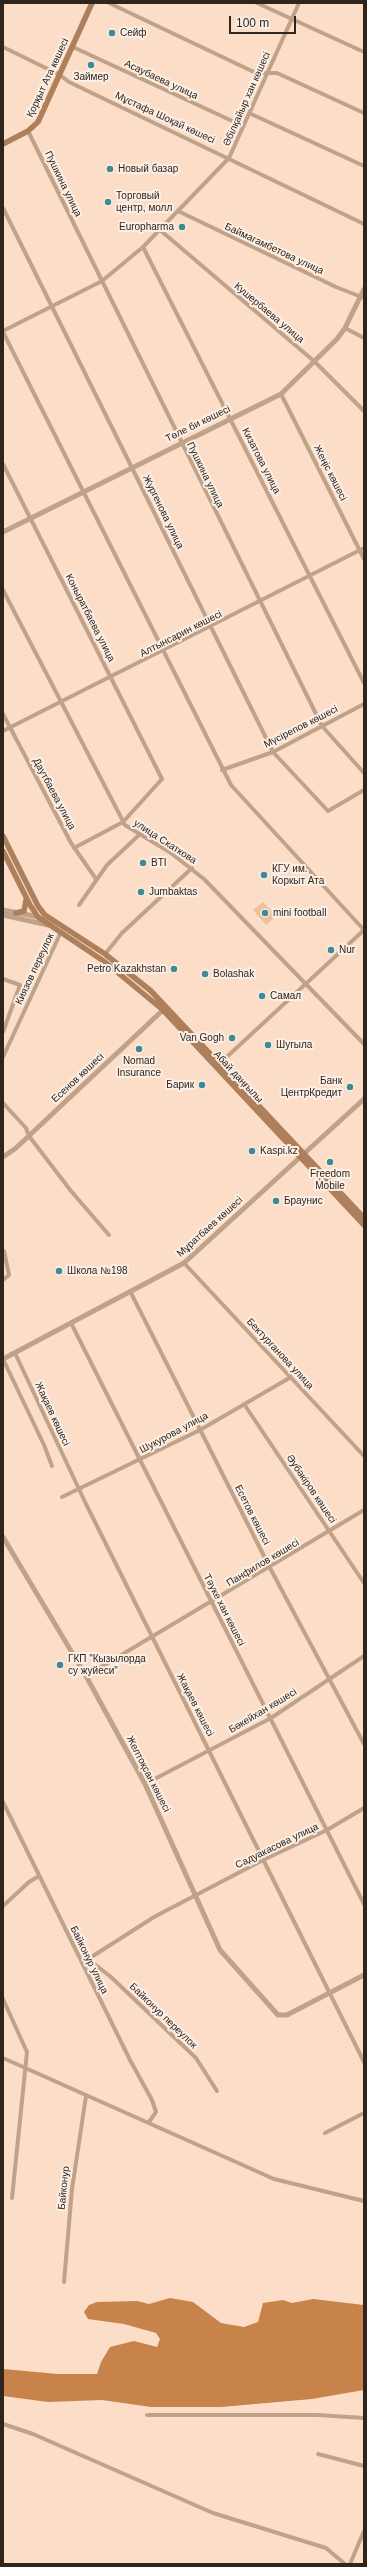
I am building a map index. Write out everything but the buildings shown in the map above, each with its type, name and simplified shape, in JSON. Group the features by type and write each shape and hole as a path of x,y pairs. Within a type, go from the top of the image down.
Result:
{"main road":[{"name":"Қорқыт Ата көшесі","path":"3,144 28,131 38,122 92,3"},
{"name":"Абай даңғылы","path":"3,836 38,906 52,920 106,958 165,1008 302,1155 364,1225"},
{"path":"3,851 25,896 38,917 48,925"},
{"path":"16,913 26,909 25,896"},
{"name":"Абай даңғылы","path":"48,925 106,958"},
{"name":"Абай даңғылы","path":"302,1155 364,1218"}],"street":[{"path":"109,3 256,73 277,73 364,113"},
{"path":"256,3 364,52"},
{"name":"Әбілқайыр хан көшесі","path":"3,332 102,281 143,247 229,158 299,3"},
{"name":"Мұстафа Шоқай көшесі","path":"3,47 60,75 69,82 364,224"},
{"name":"Асаубаева улица","path":"73,47 243,126"},
{"path":"250,113 364,166"},
{"name":"Пушкина улица","path":"28,131 322,726 364,773"},
{"name":"Жургенова улица","path":"3,208 273,752 328,811 364,790"},
{"name":"Баймагамбетова улица","path":"178,211 336,287 362,297"},
{"name":"Кушербаева улица","path":"160,230 314,362 364,411"},
{"name":"Кизатова улица","path":"143,247 364,683"},
{"name":"Төле би көшесі","path":"3,532 281,394 314,362 345,328 362,297 364,289"},
{"path":"345,328 364,338"},
{"path":"3,332 82,492 222,770 231,785 364,930 218,1065"},
{"name":"Жеңіс көшесі","path":"281,394 362,550 364,559"},
{"name":"Коныратбаева улица","path":"3,464 112,677 162,779 123,822"},
{"name":"Алтынсарин көшесі","path":"3,731 362,550"},
{"name":"улица Скаткова","path":"3,590 123,822 139,835 192,868 364,1044"},
{"name":"Мүсірепов көшесі","path":"222,770 273,752 364,704"},
{"name":"Даутбаева улица","path":"3,714 74,848 96,879"},
{"path":"74,848 123,822"},
{"path":"79,905 107,865 139,835"},
{"path":"106,958 122,933 192,868"},
{"path":"3,910 52,920"},
{"name":"Абай даңғылы","path":"3,915 48,925"},
{"name":"Киязов переулок","path":"3,1057 61,932"},
{"path":"3,979 20,985 3,1032"},
{"name":"Есенов көшесі","path":"3,1157 29,1136 165,1008"},
{"name":"Мұратбаев көшесі","path":"3,1359 184,1263 364,1099"},
{"path":"3,1103 26,1128 29,1136 109,1235"},
{"path":"3,1280 9,1275 4,1251"},
{"name":"Бектурганова улица","path":"184,1263 364,1456"},
{"name":"Есетов көшесі","path":"130,1291 270,1568 364,1744"},
{"name":"Тәуке хан көшесі","path":"71,1323 364,1904"},
{"name":"Жақаев көшесі","path":"14,1353 78,1488 152,1638 364,2062"},
{"name":"Жақаев көшесі","path":"3,1359 44,1445 52,1466"},
{"name":"Шукурова улица","path":"62,1497 200,1430 291,1377"},
{"name":"Әубәкіров көшесі","path":"244,1404 364,1582"},
{"name":"Панфилов көшесі","path":"86,1676 212,1603 364,1510"},
{"name":"Желтоқсан көшесі","path":"3,1537 86,1676 145,1784 220,1950 278,2015 287,2014 329,1992"},
{"name":"Бөкейхан көшесі","path":"145,1784 209,1752 271,1718 364,1656"},
{"name":"Байконур улица","path":"3,1802 130,2060 152,2100 156,2112 149,2122"},
{"name":"Садуакасова улица","path":"82,1963 154,1917 197,1897 263,1860 327,1830 364,1808"},
{"path":"3,1906 29,1882 39,1876"},
{"name":"Байконур переулок","path":"88,1959 111,1977 196,2058 217,2091"},
{"path":"329,1992 364,1975"},
{"path":"3,1999 26,2050 23,2068 12,2198"},
{"path":"3,2058 280,2181 364,2201"},
{"name":"Байконур","path":"64,2282 72,2189 86,2096"},
{"path":"325,2133 364,2113"},
{"path":"147,2415 318,2415 364,2418"},
{"path":"3,2424 33,2434 214,2513 326,2548 345,2564"},
{"path":"318,2454 364,2466"},
{"path":"350,2564 363,2537 364,2531"}],"shaded area":[{"name":"mini football","path":"263,902 276,916 266,925 253,910"},
{"path":"170,2298 193,2302 221,2323 244,2327 258,2322 263,2303 283,2300 292,2303 313,2299 364,2305 364,2390 312,2399 221,2407 151,2407 102,2400 48,2402 3,2396 3,2369 58,2374 97,2374 101,2362 110,2347 134,2341 157,2347 160,2339 156,2333 124,2324 88,2319 84,2312 89,2305 97,2302 137,2301 149,2304"}],"place":[{"name":"Сейф","path":"112,33"},
{"name":"Займер","path":"91,65"},
{"name":"Новый базар","path":"110,169"},
{"name":"Торговый центр, молл","path":"108,202"},
{"name":"Europharma","path":"182,227"},
{"name":"BTI","path":"143,863"},
{"name":"КГУ им. Коркыт Ата","path":"264,875"},
{"name":"Jumbaktas","path":"141,892"},
{"name":"mini football","path":"265,913"},
{"name":"Nur","path":"331,950"},
{"name":"Petro Kazakhstan","path":"174,969"},
{"name":"Bolashak","path":"205,974"},
{"name":"Самал","path":"262,996"},
{"name":"Van Gogh","path":"232,1038"},
{"name":"Шугыла","path":"268,1045"},
{"name":"Nomad Insurance","path":"139,1049"},
{"name":"Барик","path":"202,1085"},
{"name":"Банк ЦентрКредит","path":"350,1087"},
{"name":"Kaspi.kz","path":"252,1151"},
{"name":"Freedom Mobile","path":"330,1162"},
{"name":"Браунис","path":"276,1201"},
{"name":"Школа №198","path":"59,1271"},
{"name":"ГКП \"Кызылорда су жуйеси\"","path":"60,1665"}]}
